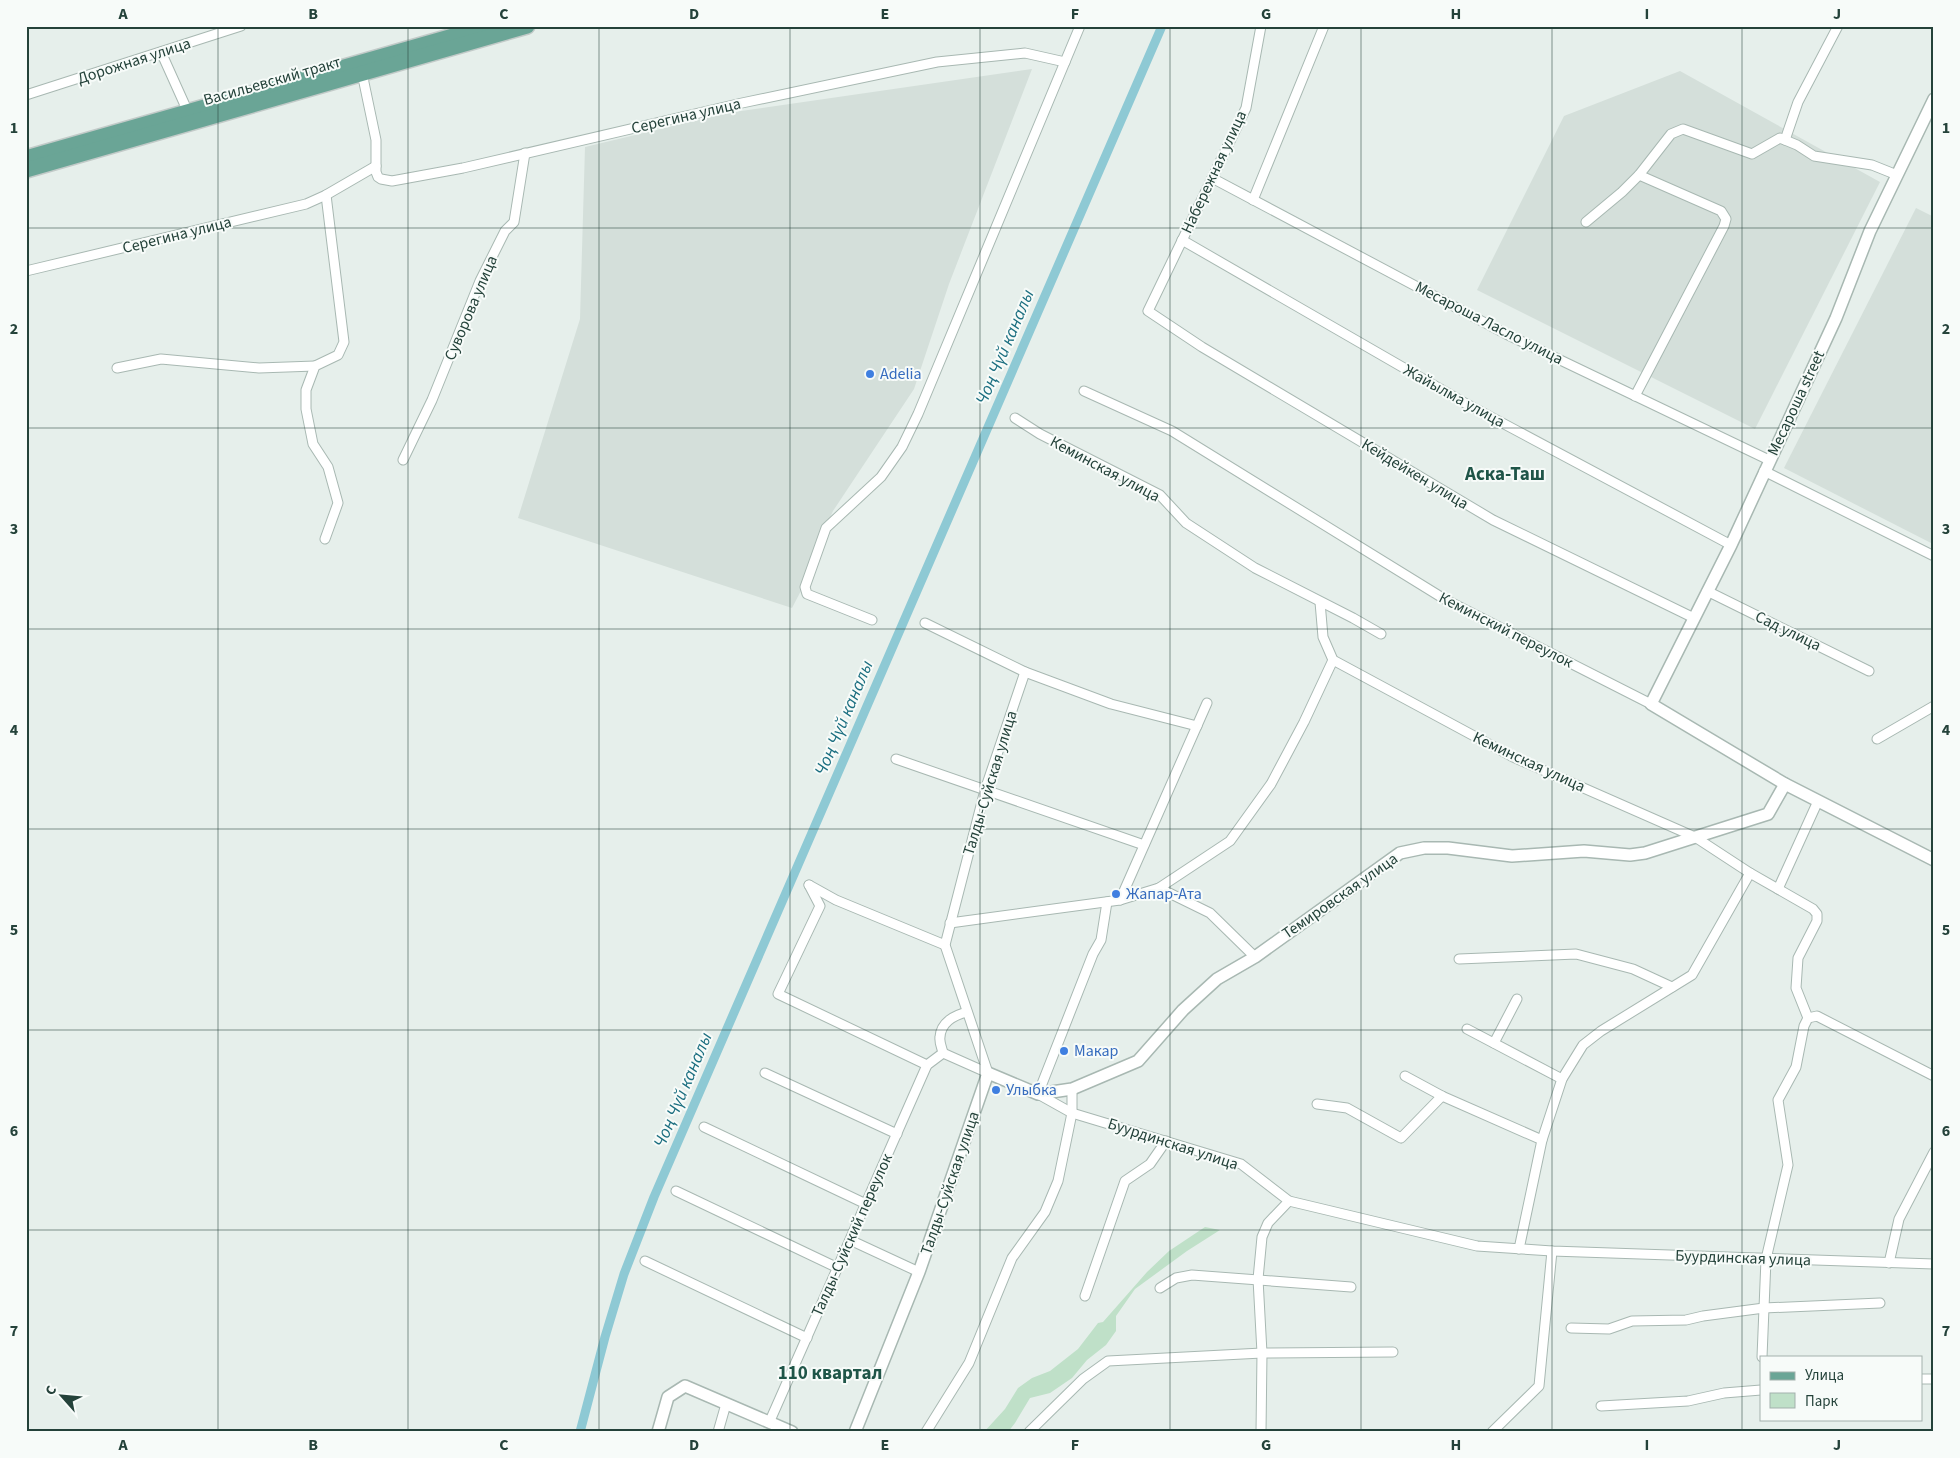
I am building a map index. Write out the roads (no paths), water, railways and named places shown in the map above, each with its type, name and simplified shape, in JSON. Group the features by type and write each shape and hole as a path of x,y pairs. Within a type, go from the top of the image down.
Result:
{"main road":[{"name":"Васильевский тракт","path":"26,158 488,26"},
{"name":"Васильевский тракт","path":"26,170 526,26"}],"street":[{"name":"Дорожная улица","path":"26,95 241,26"},
{"path":"872,620 807,594 805,587 826,528 881,477 902,447 918,414 1080,26"},
{"name":"Набережная улица","path":"1148,311 1246,108 1261,26"},
{"path":"1253,200 1324,26"},
{"path":"1785,140 1798,102 1838,26"},
{"path":"161,52 188,112"},
{"name":"Серегина улица","path":"26,271 306,204 326,196 376,166 378,177 392,181 463,168 742,103 937,62 1025,53 1065,62"},
{"path":"362,74 376,140 376,166"},
{"name":"Месароша street","path":"1651,704 1730,545 1836,318 1870,232 1934,99"},
{"path":"1586,222 1639,176 1671,134 1683,129 1752,154 1780,138 1814,156 1872,165 1897,175"},
{"name":"Суворова улица","path":"403,460 432,400 480,281 504,231 514,222 525,153"},
{"path":"1635,396 1726,219 1721,211 1639,176"},
{"name":"Месароша Ласло улица","path":"1212,178 1506,334 1769,460"},
{"path":"117,368 161,360 259,368 315,366 338,355 344,342 326,196"},
{"name":"Жайылма улица","path":"1182,240 1462,402 1730,545"},
{"name":"Кейдейкен улица","path":"1148,311 1202,348 1493,520 1694,618"},
{"path":"315,366 306,390 306,409 313,444 328,468 338,503 325,539"},
{"name":"Кеминский переулок","path":"1084,391 1172,431 1446,600 1651,704 1785,784 1934,860"},
{"name":"Кеминская улица","path":"1015,418 1040,434 1160,495 1186,523 1255,568 1381,634"},
{"path":"1764,471 1933,554"},
{"name":"Сад улица","path":"1707,590 1869,670"},
{"path":"950,923 1120,900 1159,888 1230,841 1271,784 1304,722 1333,660 1323,637 1320,602"},
{"path":"925,622 1026,672 1110,704 1197,726"},
{"name":"Кеминская улица","path":"1333,660 1513,757 1695,837 1750,873 1813,909 1817,921 1798,958 1796,988 1808,1018"},
{"name":"Талды-Суйская улица","path":"945,946 985,790 1026,672"},
{"path":"1120,900 1206,703"},
{"path":"1877,739 1934,706"},
{"path":"896,759 1144,845"},
{"name":"Темировская улица","path":"1038,1094 1072,1089 1138,1061 1189,1004 1217,979 1255,957 1400,852 1424,848 1448,848 1512,856 1584,851 1630,855 1645,853 1768,814 1785,784"},
{"path":"1778,889 1818,801"},
{"path":"1519,1249 1542,1140 1562,1079 1583,1045 1602,1031 1692,975 1750,873"},
{"path":"927,1065 778,994 820,906 809,885 836,900 945,946 988,1073"},
{"path":"1159,888 1210,914 1255,957"},
{"path":"1038,1094 1100,940 1107,902"},
{"path":"1459,959 1576,954 1633,969 1672,987"},
{"path":"1494,1043 1517,999"},
{"path":"943,1053 940,1037 944,1025 955,1015 967,1012"},
{"path":"1762,1356 1766,1259 1788,1165 1778,1100 1796,1067 1804,1026 1808,1018 1817,1016 1934,1076"},
{"path":"1467,1029 1562,1079"},
{"name":"Буурдинская улица","path":"943,1053 1038,1094 1072,1113 1241,1164 1289,1201 1477,1246 1552,1251 1934,1264"},
{"name":"Талды-Суйский переулок","path":"769,1423 927,1065 943,1053"},
{"path":"765,1072 897,1134"},
{"name":"Талды-Суйская улица","path":"855,1432 919,1272 988,1073"},
{"path":"1404,1076 1442,1096 1542,1140"},
{"path":"926,1432 969,1363 1012,1258 1044,1212 1058,1181 1072,1113 1072,1089"},
{"path":"1317,1104 1347,1108 1401,1138 1442,1096"},
{"path":"704,1127 866,1204"},
{"path":"1085,1296 1125,1181 1150,1164 1166,1141"},
{"path":"1889,1263 1900,1219 1934,1152"},
{"path":"676,1190 838,1268"},
{"path":"1261,1432 1262,1354 1258,1279 1262,1237 1268,1223 1289,1201"},
{"path":"850,1240 919,1272"},
{"path":"1492,1432 1539,1386 1552,1251"},
{"path":"644,1261 807,1338"},
{"path":"1160,1288 1176,1278 1192,1275 1351,1287"},
{"path":"1571,1328 1608,1328 1632,1321 1686,1320 1764,1308 1880,1303"},
{"path":"1029,1432 1083,1379 1108,1361 1262,1354 1393,1352"},
{"path":"1922,1379 1932,1379"},
{"path":"658,1432 668,1396 685,1386 792,1432"},
{"path":"1601,1406 1688,1401 1724,1393 1760,1390"},
{"path":"718,1432 726,1404"}],"waterway":[{"name":"Чоң Чүй каналы","path":"580,1432 624,1274 654,1197 1162,26"}],"place":[{"name":"Adelia","path":"870,374"},
{"name":"Жапар-Ата","path":"1116,894"},
{"name":"Макар","path":"1064,1051"},
{"name":"Улыбка","path":"996,1090"}],"district":[{"name":"Аска-Таш","path":"1505,474"},
{"name":"110 квартал","path":"830,1373"}]}
